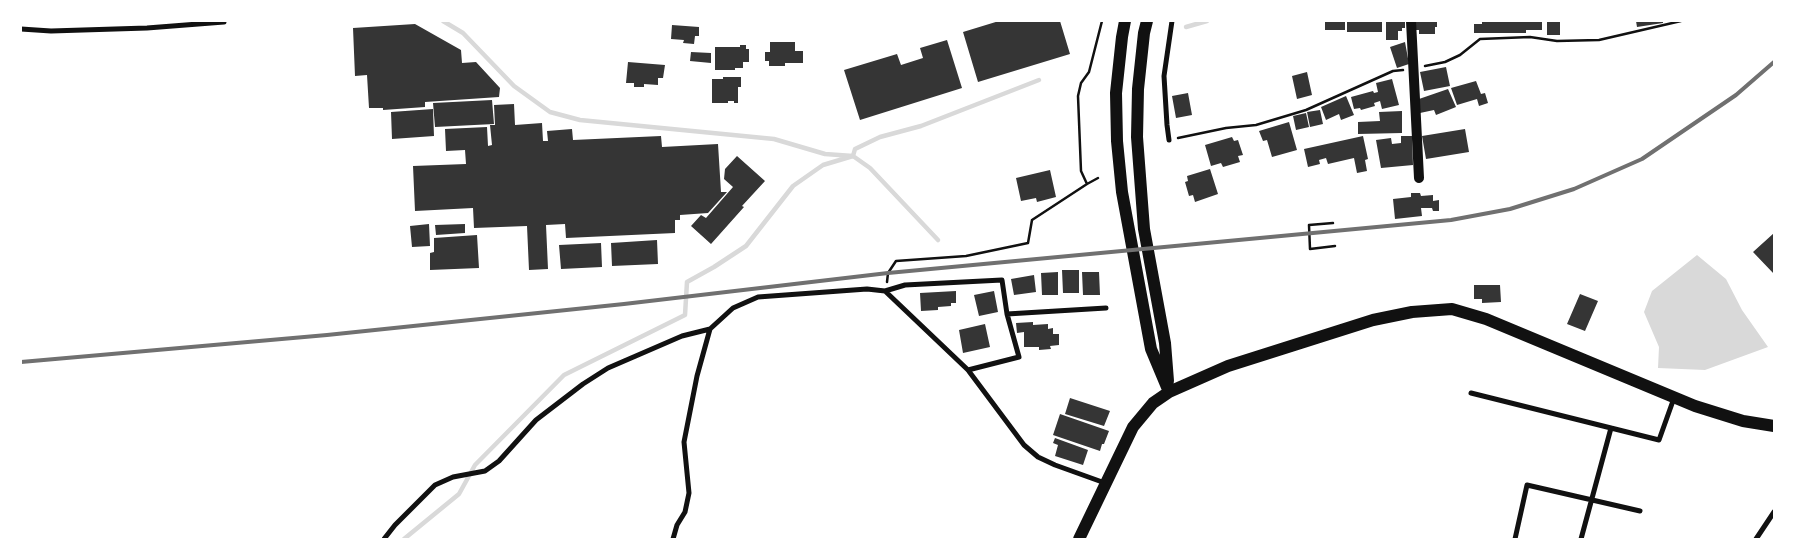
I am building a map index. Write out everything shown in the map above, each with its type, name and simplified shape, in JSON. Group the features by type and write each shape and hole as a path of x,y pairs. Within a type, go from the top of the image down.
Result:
{"main road":[{"path":"1125,21 1116,93 1119,158 1128,233 1151,349 1170,392"},
{"path":"1147,21 1138,89 1137,137 1144,229 1165,343 1170,392"},
{"path":"1411,21 1419,178"},
{"path":"1079,539 1133,427 1153,404 1170,392 1228,366 1373,320 1412,312 1452,310 1486,319 1695,406 1743,421 1774,426"}],"street":[{"path":"1169,140 1164,76 1172,21"},
{"path":"21,29 51,31 147,28 224,22"},
{"path":"384,539 435,485 453,477 485,471 499,461 536,420 583,384 608,368 682,336 710,329 733,308 758,297 867,289 885,291 905,285 1002,280 1007,314 1019,357 968,370"},
{"path":"885,291 968,370 1024,445 1038,457 1055,465 1106,483"},
{"path":"1007,314 1106,308"},
{"path":"673,539 677,525 684,512 688,493 684,442 697,376 710,329"},
{"path":"1471,392 1659,440 1674,398"},
{"path":"1581,539 1612,428"},
{"path":"1515,539 1528,485 1640,511"},
{"path":"1756,539 1774,512"}],"path":[{"path":"1087,184 1081,171 1078,96 1081,83 1089,72 1102,21"},
{"path":"1169,140 1226,128 1256,125 1306,110 1393,71 1414,69 1445,62 1460,54 1480,38 1530,37 1557,41 1600,40 1681,21"},
{"path":"885,291 888,273 896,261 966,256 1028,243 1032,220 1098,178"},
{"path":"1333,223 1309,225 1310,249 1335,246"}],"shaded area":[{"path":"1697,255 1726,279 1742,310 1768,347 1705,370 1658,368 1659,347 1644,312 1652,291"}],"building":[{"path":"999,21 1060,21 1070,54 978,82 963,32"},
{"path":"1325,21 1345,21 1345,30 1325,30"},
{"path":"1347,21 1382,21 1382,32 1347,32"},
{"path":"1386,21 1405,21 1405,28 1402,28 1402,31 1398,31 1398,40 1386,40"},
{"path":"1416,21 1437,21 1435,34 1419,34 1419,30 1416,30"},
{"path":"1482,21 1542,21 1542,30 1526,30 1526,33 1474,33 1474,24 1482,24"},
{"path":"1547,21 1560,21 1560,35 1547,35"},
{"path":"1636,21 1663,21 1663,23 1637,27"},
{"path":"415,24 461,50 462,63 476,62 500,88 499,97 425,102 425,107 383,110 383,108 369,108 367,75 355,76 353,28"},
{"path":"672,25 699,27 699,36 695,36 694,44 683,43 684,40 671,39"},
{"path":"947,40 962,88 860,120 844,70 897,54 901,65 923,58 920,48"},
{"path":"770,42 795,42 795,51 803,51 803,63 785,63 785,66 769,66 769,61 765,61 765,52 770,52"},
{"path":"1405,42 1409,64 1397,68 1390,47"},
{"path":"740,45 746,45 746,49 749,49 749,62 743,62 743,68 715,70 715,47 740,47"},
{"path":"691,52 711,53 711,63 690,61"},
{"path":"628,62 665,65 663,78 658,78 658,85 644,84 644,87 634,87 634,83 626,83"},
{"path":"1446,67 1450,86 1424,91 1420,72"},
{"path":"1307,72 1312,95 1297,99 1292,76"},
{"path":"723,77 741,77 741,87 738,87 738,103 728,101 728,103 712,103 712,79 723,79"},
{"path":"1392,79 1399,105 1382,109 1380,101 1374,103 1375,106 1361,110 1360,108 1354,109 1351,97 1373,91 1374,93 1378,92 1376,83"},
{"path":"1476,81 1481,94 1485,93 1488,103 1479,106 1477,99 1457,105 1451,88"},
{"path":"1448,89 1456,107 1436,115 1434,110 1420,113 1419,99"},
{"path":"1188,93 1192,115 1176,118 1172,96"},
{"path":"1346,96 1354,115 1341,120 1339,114 1326,120 1321,107"},
{"path":"492,100 494,124 435,127 433,103"},
{"path":"514,104 515,125 542,123 543,141 548,141 547,131 572,129 573,140 661,136 662,147 718,144 721,192 727,192 708,213 680,215 680,220 675,220 675,233 566,238 565,224 546,225 548,269 529,270 527,226 474,228 473,208 415,211 413,166 466,164 465,150 446,151 445,129 487,127 488,146 492,145 490,125 495,125 494,105"},
{"path":"433,109 434,136 392,139 391,112"},
{"path":"1320,110 1323,124 1310,127 1307,112"},
{"path":"1402,111 1402,133 1358,134 1358,122 1380,121 1379,112"},
{"path":"1306,113 1309,127 1296,130 1293,116"},
{"path":"1289,122 1297,150 1272,157 1267,140 1263,141 1259,131"},
{"path":"1465,129 1469,152 1426,159 1422,136"},
{"path":"1363,136 1368,159 1365,160 1367,171 1357,173 1354,158 1328,164 1326,158 1319,160 1320,164 1308,167 1304,149"},
{"path":"1401,136 1412,136 1413,165 1381,168 1376,140 1391,138 1392,144 1401,143"},
{"path":"1232,137 1234,141 1238,140 1243,155 1238,156 1240,162 1223,167 1221,163 1211,166 1205,145"},
{"path":"737,156 765,181 711,244 691,226 701,215 706,218 733,187 724,179 725,169"},
{"path":"1210,169 1218,194 1195,202 1193,195 1189,196 1185,182 1188,181 1187,176"},
{"path":"1050,170 1056,197 1037,202 1036,198 1021,201 1016,178"},
{"path":"1411,193 1420,193 1421,196 1433,195 1433,201 1439,200 1439,211 1433,211 1432,208 1421,208 1422,216 1395,219 1393,199 1411,197"},
{"path":"429,224 430,246 412,247 410,226"},
{"path":"465,224 465,233 436,235 435,225"},
{"path":"1774,233 1774,274 1753,252"},
{"path":"477,235 479,268 430,270 430,253 434,252 434,238"},
{"path":"657,240 658,264 612,266 611,243"},
{"path":"601,243 602,267 561,269 559,245"},
{"path":"1062,270 1079,270 1079,293 1063,293"},
{"path":"1058,272 1058,295 1042,295 1041,273"},
{"path":"1082,272 1099,272 1100,295 1083,295"},
{"path":"1034,275 1036,292 1014,295 1011,279"},
{"path":"1474,285 1500,285 1501,302 1482,303 1482,299 1474,299"},
{"path":"956,291 956,303 951,303 951,306 938,307 938,310 921,311 920,293"},
{"path":"994,291 998,312 979,316 974,295"},
{"path":"1580,294 1598,301 1585,331 1567,324"},
{"path":"1033,322 1033,325 1048,324 1048,329 1053,328 1053,334 1059,334 1059,345 1050,346 1051,349 1039,350 1039,347 1024,347 1024,332 1017,333 1016,323"},
{"path":"985,324 990,347 963,353 959,330"},
{"path":"1070,398 1110,411 1104,426 1065,414"},
{"path":"1060,414 1109,431 1100,451 1053,435"},
{"path":"1055,438 1088,450 1083,465 1055,456 1058,445 1053,443"}],"waterway":[{"path":"443,21 463,33 514,86 550,112 580,120 774,139 825,154 853,156 870,168 938,240"},
{"path":"1186,27 1207,21"},
{"path":"853,156 855,149 880,137 921,126 1039,80"},
{"path":"404,539 459,494 475,465 564,375 685,315 687,282 746,246 793,186 823,165 853,156"}],"railway":[{"path":"21,362 327,335 624,304 888,273 1451,220 1510,209 1574,189 1642,159 1736,95 1774,62"}]}
